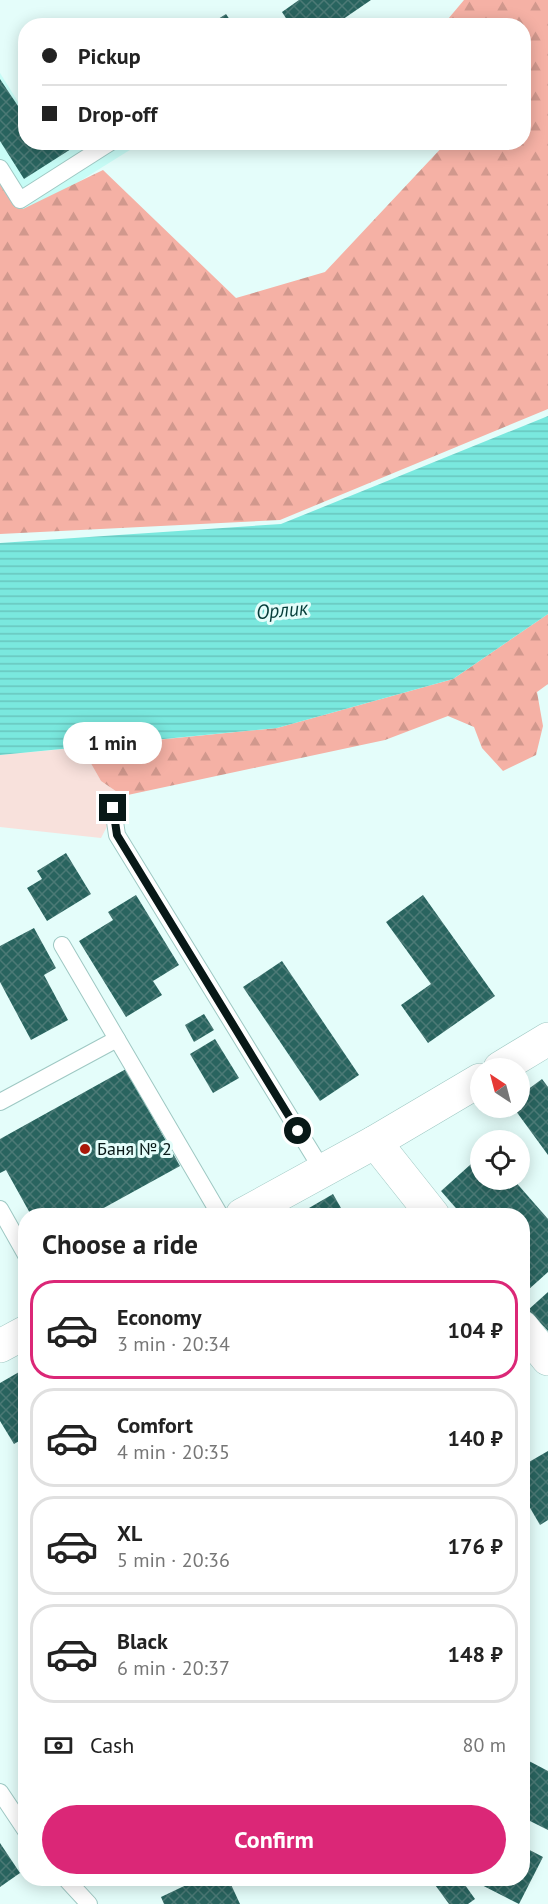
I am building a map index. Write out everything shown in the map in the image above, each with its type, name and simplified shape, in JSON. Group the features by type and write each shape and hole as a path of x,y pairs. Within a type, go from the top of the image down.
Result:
{"street":[{"path":"517,1058 548,1039"},
{"path":"255,1208 375,1143 470,1086"},
{"path":"375,1143 427,1208"},
{"path":"0,1346 18,1336"},
{"path":"530,1337 548,1359"}],"lane":[{"path":"0,168 20,200 98,150"},
{"path":"113,808 117,835 323,1171"},
{"path":"62,945 216,1208"},
{"path":"0,1102 117,1039"},
{"path":"0,1209 18,1241"},
{"path":"0,1792 18,1819"},
{"path":"72,1886 89,1904"}],"shaded area":[{"path":"0,73 18,102 18,150 130,150 16,221 0,195"},
{"path":"96,746 89,760 101,781 123,796 101,838 0,827 0,755"}],"green space":[{"path":"464,0 548,0 548,409 280,520 0,534 0,181 23,209 103,170 236,298 325,272 439,150 531,150 531,18 449,18"},
{"path":"548,614 548,684 537,692 543,726 536,755 503,771 482,748 474,727 448,716 385,740 123,796 101,781 89,760 96,746 277,728 453,679"}],"water":[{"name":"Орлик","path":"548,416 548,614 453,679 277,728 0,755 0,543 281,524"}],"building":[{"path":"299,0 371,0 345,18 286,18 282,12"},
{"path":"0,79 18,106 18,150 69,150 24,179 0,141"},
{"path":"66,853 91,894 47,921 27,888 42,879 37,871"},
{"path":"136,895 179,965 153,981 162,995 126,1017 79,941 113,920 108,912"},
{"path":"423,895 495,996 428,1043 401,1005 431,984 386,922"},
{"path":"34,928 56,968 44,975 68,1020 31,1040 0,982 0,946"},
{"path":"282,961 359,1075 320,1101 243,987"},
{"path":"204,1014 214,1030 194,1042 185,1025"},
{"path":"215,1039 239,1078 213,1093 190,1054"},
{"name":"Баня № 2","path":"126,1069 180,1166 104,1208 27,1208 6,1170 0,1173 0,1139"},
{"path":"542,1079 548,1087 548,1155 521,1118 530,1118 530,1088"},
{"path":"470,1165 470,1190 523,1190 548,1219 548,1272 530,1288 530,1208 456,1208 441,1191"},
{"path":"333,1194 341,1208 309,1208"},
{"path":"548,1292 548,1331 530,1312 530,1308"},
{"path":"18,1373 18,1442 14,1444 0,1421 0,1383"},
{"path":"548,1451 548,1520 540,1525 530,1508 530,1461"},
{"path":"530,1762 548,1771 548,1830 530,1821"},
{"path":"0,1843 18,1870 18,1874 0,1887"},
{"path":"530,1850 543,1857 530,1882"},
{"path":"184,1886 232,1886 240,1904 164,1904 161,1897"},
{"path":"436,1886 466,1886 475,1899 468,1904 449,1904"},
{"path":"484,1886 528,1886 519,1904"}],"place":[{"name":"Баня № 2","path":"85,1149"}],"route":[{"path":"113,808 117,835 298,1131"}]}
